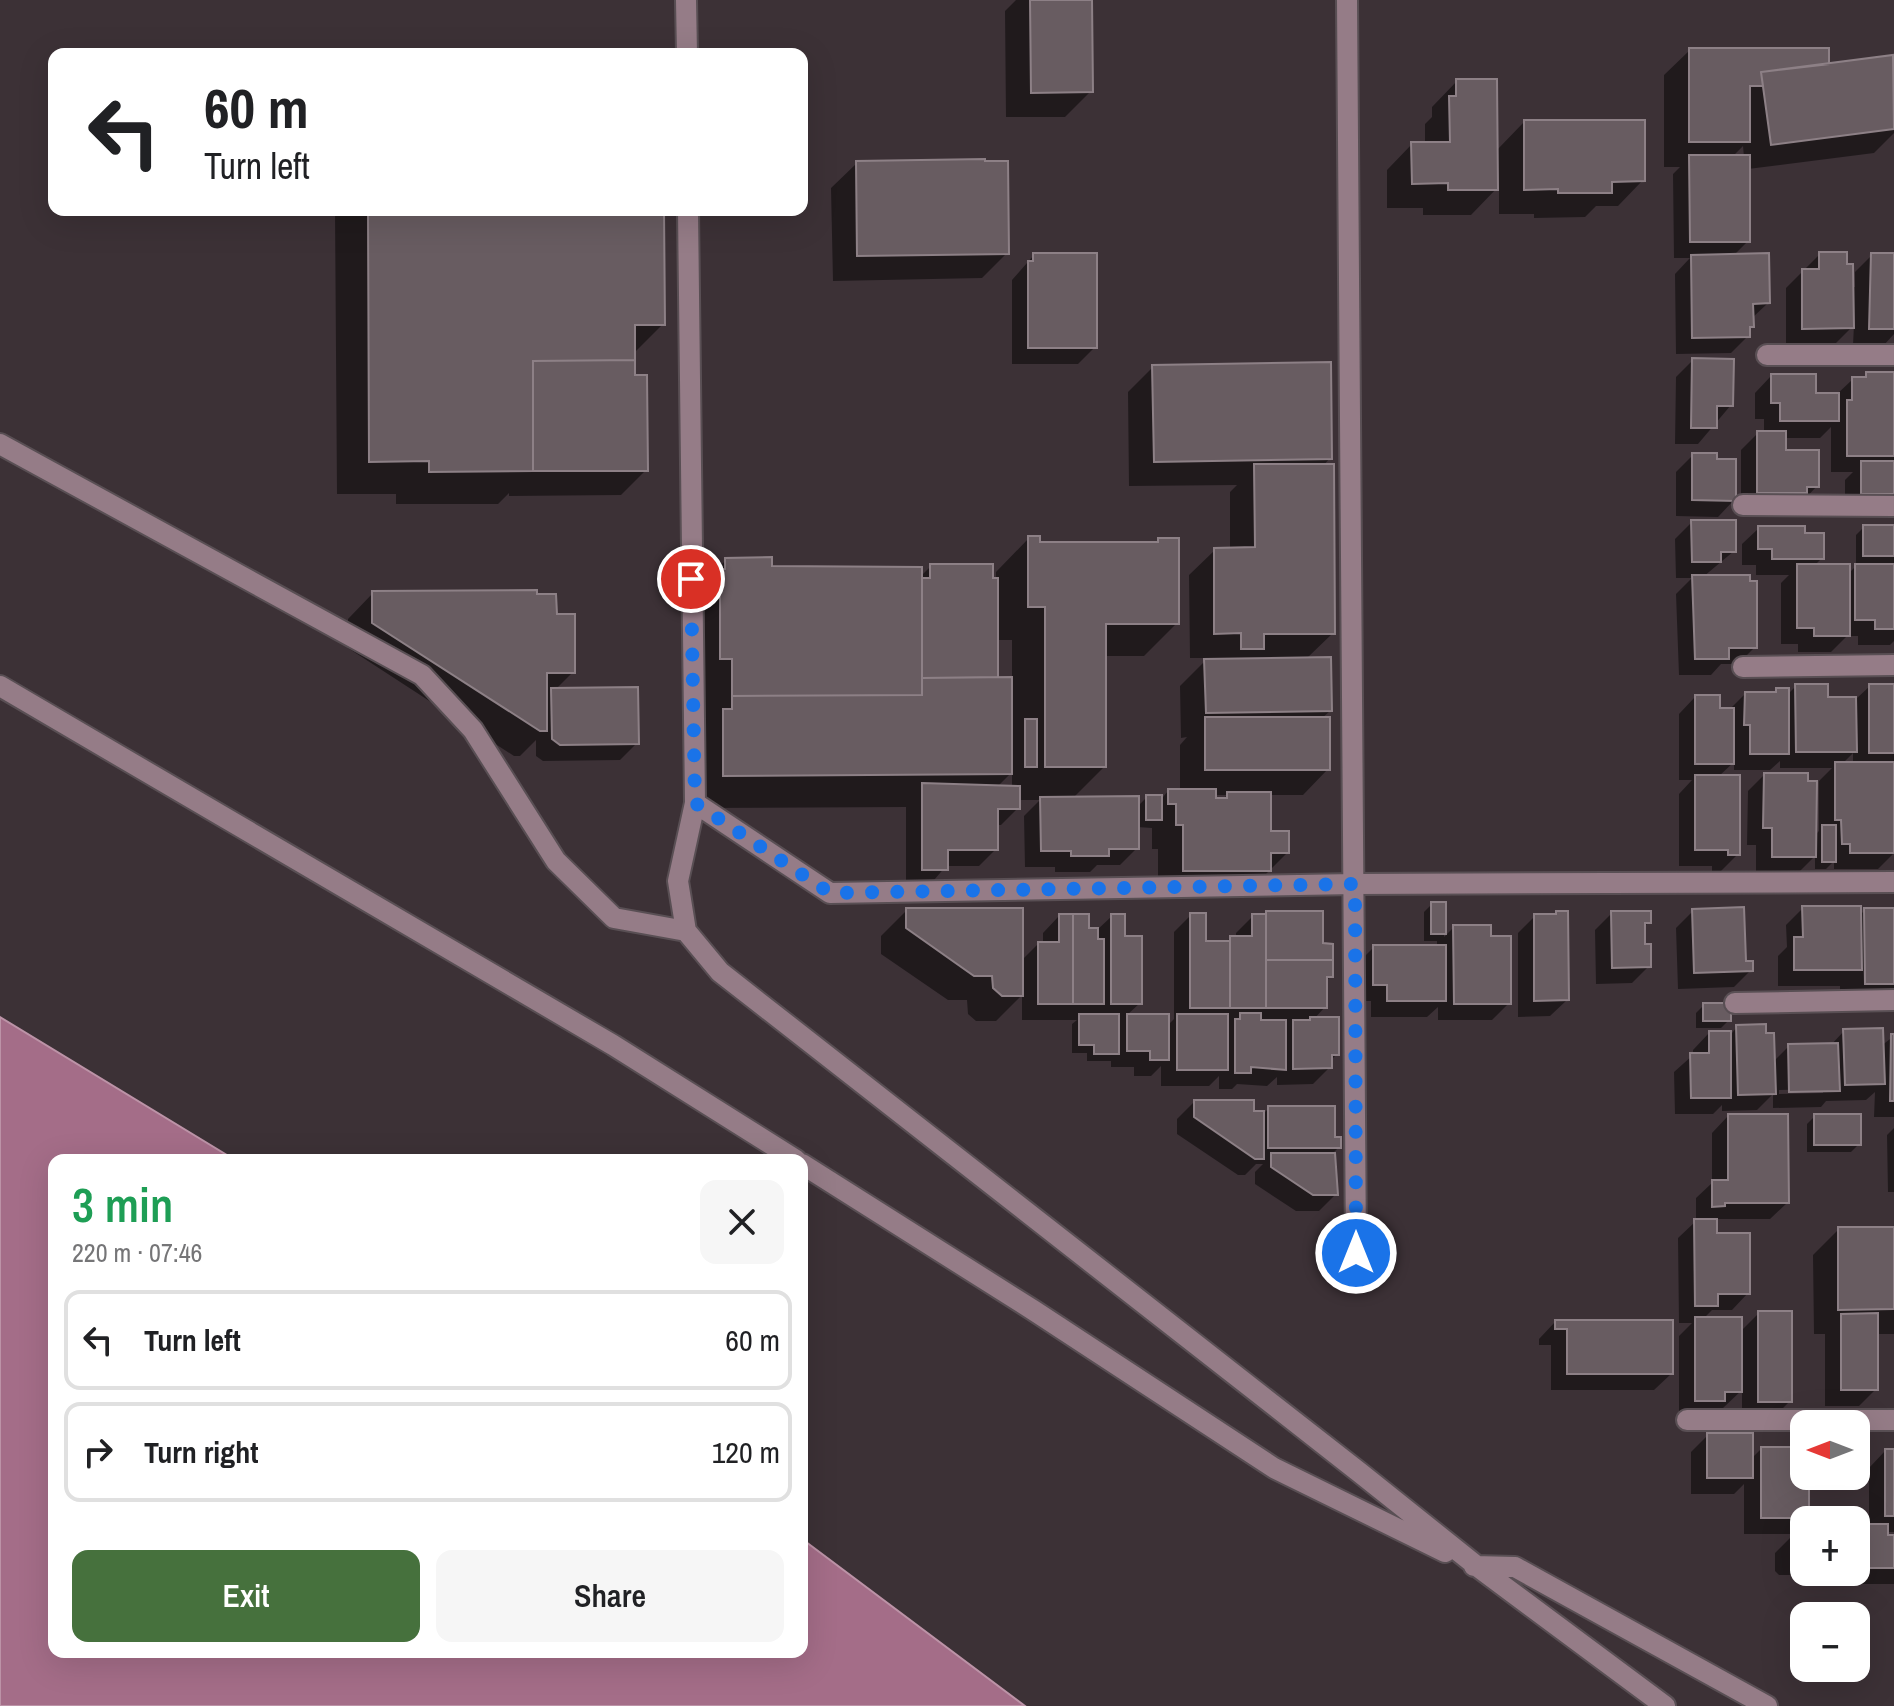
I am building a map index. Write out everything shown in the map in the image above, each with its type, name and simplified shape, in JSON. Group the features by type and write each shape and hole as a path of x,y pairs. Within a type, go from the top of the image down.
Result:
{"street":[{"path":"686,0 687,48"},
{"path":"1347,0 1356,1253"},
{"path":"688,216 695,803 678,881 686,931 720,972 1478,1567 1665,1706"},
{"path":"1767,355 1894,355"},
{"path":"0,444 422,675 473,730 556,861 614,918 686,931"},
{"path":"1743,505 1894,506"},
{"path":"1743,667 1894,665"},
{"path":"0,686 613,1045 786,1154"},
{"path":"695,803 830,893 1355,884 1894,882"},
{"path":"1735,1003 1894,1000"},
{"path":"808,1168 1274,1468 1478,1567 1515,1567 1767,1706"},
{"path":"1687,1420 1894,1420"}],"shaded area":[{"path":"0,1017 225,1154 48,1154 48,1658 808,1658 808,1543 1025,1706 0,1706"}],"building":[{"path":"1030,0 1092,0 1093,92 1031,93"},
{"path":"1689,48 1829,48 1829,64 1761,72 1763,86 1750,86 1750,142 1689,142"},
{"path":"1893,55 1894,129 1771,145 1761,72"},
{"path":"1456,79 1497,79 1498,190 1448,190 1448,183 1412,184 1411,142 1450,142 1449,96 1456,96"},
{"path":"1524,120 1645,120 1645,181 1612,182 1612,193 1524,190"},
{"path":"1689,155 1750,155 1750,242 1690,242"},
{"path":"856,161 1008,161 1009,254 857,256"},
{"path":"368,216 664,216 665,325 635,325 635,360 533,361 533,471 429,472 429,461 369,462"},
{"path":"1819,252 1847,252 1847,264 1853,264 1854,328 1802,329 1802,269 1819,269"},
{"path":"1033,253 1097,253 1097,348 1028,348 1028,261 1033,261"},
{"path":"1769,253 1770,303 1753,304 1754,327 1750,327 1750,337 1692,338 1691,255"},
{"path":"1871,253 1894,253 1894,329 1869,329"},
{"path":"1692,358 1734,359 1733,406 1717,406 1717,428 1691,428"},
{"path":"635,360 635,375 647,375 648,471 533,471 533,361"},
{"path":"1331,362 1332,459 1154,462 1152,365"},
{"path":"1866,372 1894,372 1894,456 1847,456 1847,400 1852,400 1852,377 1866,377"},
{"path":"1771,374 1816,374 1816,393 1839,393 1839,421 1780,421 1780,403 1771,403"},
{"path":"1757,431 1786,431 1786,450 1819,450 1819,487 1807,487 1807,493 1757,493"},
{"path":"1692,453 1717,453 1717,459 1736,459 1736,501 1692,500"},
{"path":"1861,461 1894,461 1894,494 1861,494"},
{"path":"1254,464 1334,464 1335,634 1264,634 1264,649 1241,649 1241,633 1214,634 1214,548 1255,547"},
{"path":"1691,520 1736,520 1736,552 1721,552 1721,562 1692,562"},
{"path":"1863,525 1894,525 1894,556 1863,556"},
{"path":"1758,526 1805,526 1805,533 1824,533 1824,559 1772,559 1772,549 1758,549"},
{"path":"1028,536 1040,536 1040,542 1158,542 1158,538 1179,538 1179,624 1106,624 1106,767 1045,767 1045,607 1028,607"},
{"path":"772,557 772,566 922,567 922,695 732,696 732,659 720,659 720,569 725,569 725,558"},
{"path":"930,564 993,564 993,578 998,578 998,677 922,678 922,578 930,578"},
{"path":"1797,564 1850,564 1850,636 1814,636 1814,628 1797,628"},
{"path":"1855,564 1894,564 1894,629 1875,629 1875,620 1855,620"},
{"path":"1692,575 1750,575 1750,581 1757,581 1757,648 1729,648 1729,659 1695,659"},
{"path":"537,590 537,594 556,594 557,614 575,614 575,673 547,673 547,731 540,731 372,623 372,591"},
{"path":"1331,657 1332,711 1206,713 1204,659"},
{"path":"1012,677 1012,774 723,776 723,709 732,709 732,696 922,695 922,678"},
{"path":"1795,684 1828,684 1828,697 1856,697 1857,752 1796,752"},
{"path":"1869,684 1894,684 1894,753 1869,753"},
{"path":"638,687 639,744 560,745 552,739 551,688"},
{"path":"1776,688 1789,688 1789,754 1750,754 1750,725 1744,725 1745,692 1776,692"},
{"path":"1695,695 1720,695 1720,708 1734,708 1734,764 1695,764"},
{"path":"1205,717 1330,717 1330,770 1205,770"},
{"path":"1025,719 1037,719 1037,767 1025,767"},
{"path":"1835,762 1894,762 1894,853 1850,853 1850,844 1842,844 1841,820 1835,820"},
{"path":"1764,773 1808,773 1808,781 1817,781 1816,857 1772,857 1772,828 1763,828"},
{"path":"1695,775 1740,775 1740,855 1728,855 1728,850 1695,850"},
{"path":"922,783 1020,786 1020,809 998,809 998,850 948,850 948,870 922,870"},
{"path":"1168,789 1216,789 1216,798 1227,798 1227,792 1271,792 1271,831 1289,831 1289,853 1271,853 1271,871 1183,871 1183,825 1176,825 1176,804 1168,804"},
{"path":"1146,795 1162,795 1162,820 1146,820"},
{"path":"1139,796 1139,849 1109,849 1109,856 1071,856 1071,851 1041,851 1040,797"},
{"path":"1822,825 1836,825 1836,862 1822,862"},
{"path":"1431,902 1446,902 1446,934 1431,934"},
{"path":"1802,906 1861,906 1862,970 1794,970 1794,937 1803,937"},
{"path":"1744,907 1746,961 1753,961 1753,971 1694,973 1692,909"},
{"path":"906,908 1023,908 1023,996 1002,996 993,988 992,976 974,976 906,928"},
{"path":"1864,908 1894,908 1894,984 1865,984"},
{"path":"1266,911 1323,911 1323,943 1333,944 1333,960 1266,960"},
{"path":"1556,911 1568,911 1569,1000 1534,1001 1534,914 1556,914"},
{"path":"1611,911 1651,911 1651,923 1645,923 1645,944 1651,944 1651,967 1612,968"},
{"path":"1190,913 1206,913 1206,941 1230,941 1230,1008 1190,1008"},
{"path":"1059,914 1073,914 1073,1004 1038,1004 1038,942 1059,942"},
{"path":"1073,914 1089,914 1089,928 1098,928 1098,939 1104,939 1104,1004 1073,1004"},
{"path":"1111,914 1125,914 1125,936 1142,936 1142,1004 1111,1004"},
{"path":"1252,914 1266,914 1266,1008 1230,1008 1230,936 1252,936"},
{"path":"1453,925 1491,925 1491,936 1511,936 1511,1004 1454,1004"},
{"path":"1373,945 1446,945 1446,1001 1387,1001 1387,985 1373,985"},
{"path":"1266,960 1333,960 1333,977 1327,977 1327,1008 1266,1008"},
{"path":"1703,1003 1731,1003 1731,1021 1703,1021"},
{"path":"1240,1013 1261,1013 1261,1020 1286,1020 1286,1070 1251,1067 1251,1073 1235,1073 1235,1019 1240,1019"},
{"path":"1079,1014 1119,1014 1119,1054 1094,1054 1094,1045 1079,1045"},
{"path":"1127,1014 1169,1014 1169,1060 1150,1060 1150,1051 1127,1051"},
{"path":"1177,1014 1228,1014 1228,1070 1177,1070"},
{"path":"1310,1017 1339,1017 1339,1055 1332,1055 1332,1068 1293,1069 1293,1020 1310,1020"},
{"path":"1766,1024 1766,1033 1774,1033 1776,1094 1738,1095 1736,1025"},
{"path":"1883,1028 1885,1084 1845,1085 1843,1029"},
{"path":"1709,1031 1731,1031 1731,1098 1691,1098 1690,1053 1709,1053"},
{"path":"1891,1034 1894,1034 1894,1101 1890,1101"},
{"path":"1838,1043 1840,1091 1789,1092 1788,1044"},
{"path":"1194,1100 1254,1100 1254,1111 1264,1111 1264,1159 1255,1159 1194,1117"},
{"path":"1268,1106 1335,1106 1335,1137 1341,1137 1341,1148 1268,1148"},
{"path":"1728,1114 1788,1114 1789,1203 1725,1203 1725,1206 1712,1207 1712,1180 1728,1180"},
{"path":"1814,1114 1861,1114 1861,1145 1814,1145"},
{"path":"1271,1153 1335,1153 1338,1195 1313,1195 1271,1167"},
{"path":"1694,1219 1717,1219 1717,1233 1750,1233 1750,1294 1718,1294 1718,1306 1695,1306"},
{"path":"1838,1227 1894,1227 1894,1309 1838,1310"},
{"path":"1758,1311 1792,1311 1792,1402 1758,1402"},
{"path":"1878,1313 1878,1390 1841,1390 1841,1314"},
{"path":"1695,1317 1742,1317 1742,1392 1725,1392 1725,1401 1695,1401"},
{"path":"1555,1320 1673,1320 1673,1374 1567,1374 1567,1329 1555,1329"},
{"path":"1707,1433 1753,1433 1753,1478 1707,1478"},
{"path":"1761,1447 1790,1447 1790,1490 1809,1490 1809,1506 1790,1506 1790,1518 1761,1518"},
{"path":"1885,1449 1894,1449 1894,1516 1885,1516"},
{"path":"1870,1524 1888,1524 1888,1535 1894,1535 1894,1568 1870,1568"}],"route":[{"path":"691,579 695,803 830,893 1355,884 1356,1253"}]}
